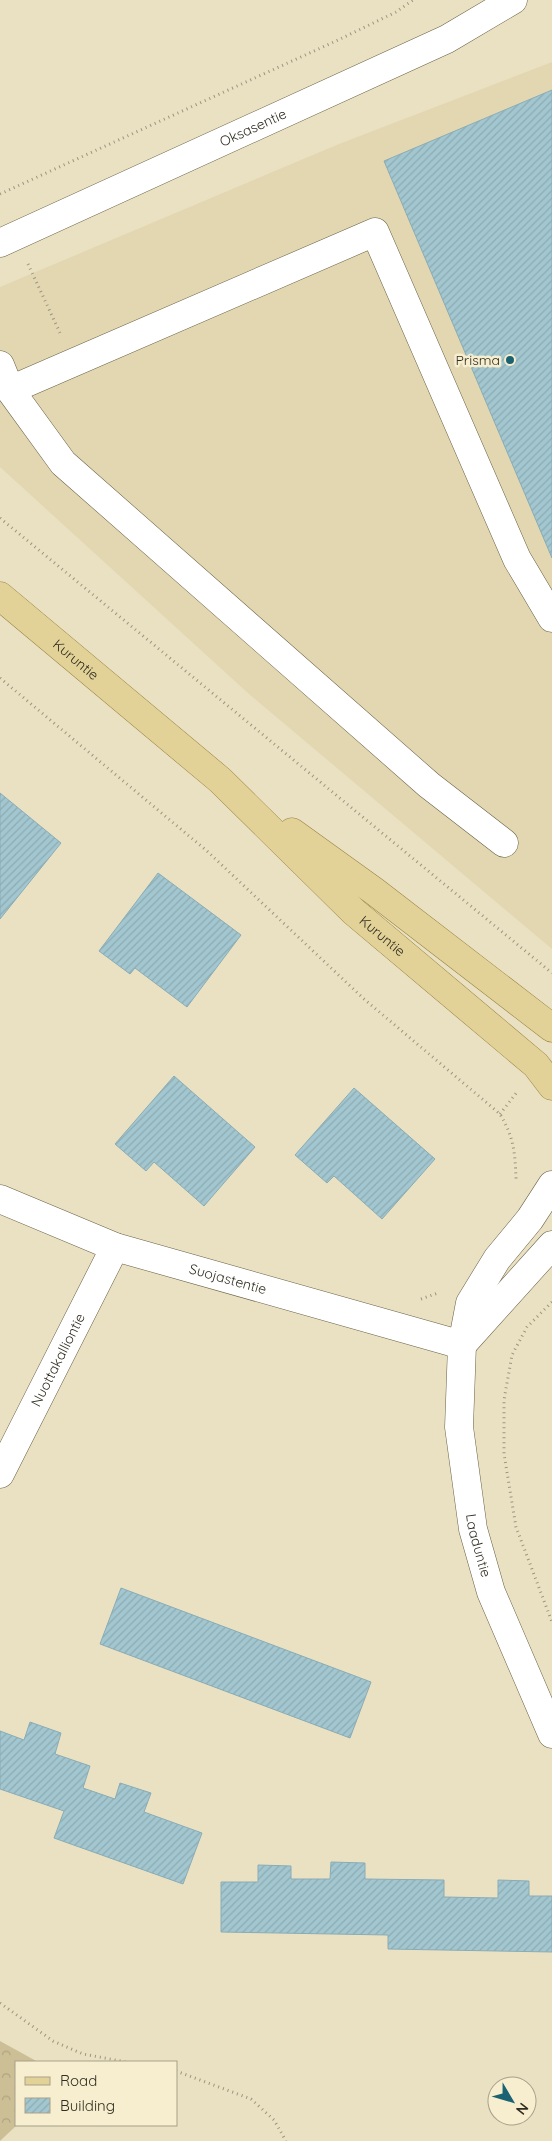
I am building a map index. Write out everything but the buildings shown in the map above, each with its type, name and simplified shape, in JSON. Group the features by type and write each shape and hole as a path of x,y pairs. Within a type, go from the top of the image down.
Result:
{"main road":[{"name":"Kuruntie","path":"0,596 220,780 374,891 552,1028"},
{"name":"Kuruntie","path":"220,780 354,912 536,1065 552,1086"}],"street":[{"name":"Oksasentie","path":"7,239 447,39 507,2"},
{"path":"10,390 73,361 375,232 517,559 552,618"},
{"path":"0,365 10,390 63,462 429,785 504,843"},
{"name":"Laaduntie","path":"552,1184 530,1219 498,1259 470,1303 462,1344 458,1427 473,1529 490,1592 552,1734"},
{"name":"Suojastentie","path":"0,1199 115,1247 462,1344"},
{"path":"462,1344 552,1245"},
{"name":"Nuottakalliontie","path":"0,1474 115,1247"}],"path":[{"path":"0,194 336,41 396,12 413,0"},
{"path":"7,239 73,361"},
{"path":"0,518 552,973"},
{"path":"0,678 207,852 364,999 500,1114 512,1134 516,1153 516,1180 511,1200 530,1219"},
{"path":"412,1301 435,1295 442,1289"},
{"path":"552,1302 527,1327 512,1354 504,1400 504,1454 516,1527 552,1622"},
{"path":"0,2003 53,2041 83,2054 121,2061"},
{"path":"178,2073 251,2099 274,2120 286,2141"}],"shaded area":[{"path":"552,62 552,949 249,694 0,467 0,287 339,144"}],"green space":[{"path":"0,2041 36,2061 15,2061 16,2126 0,2141"}],"place":[{"name":"Prisma","path":"510,360"}]}
